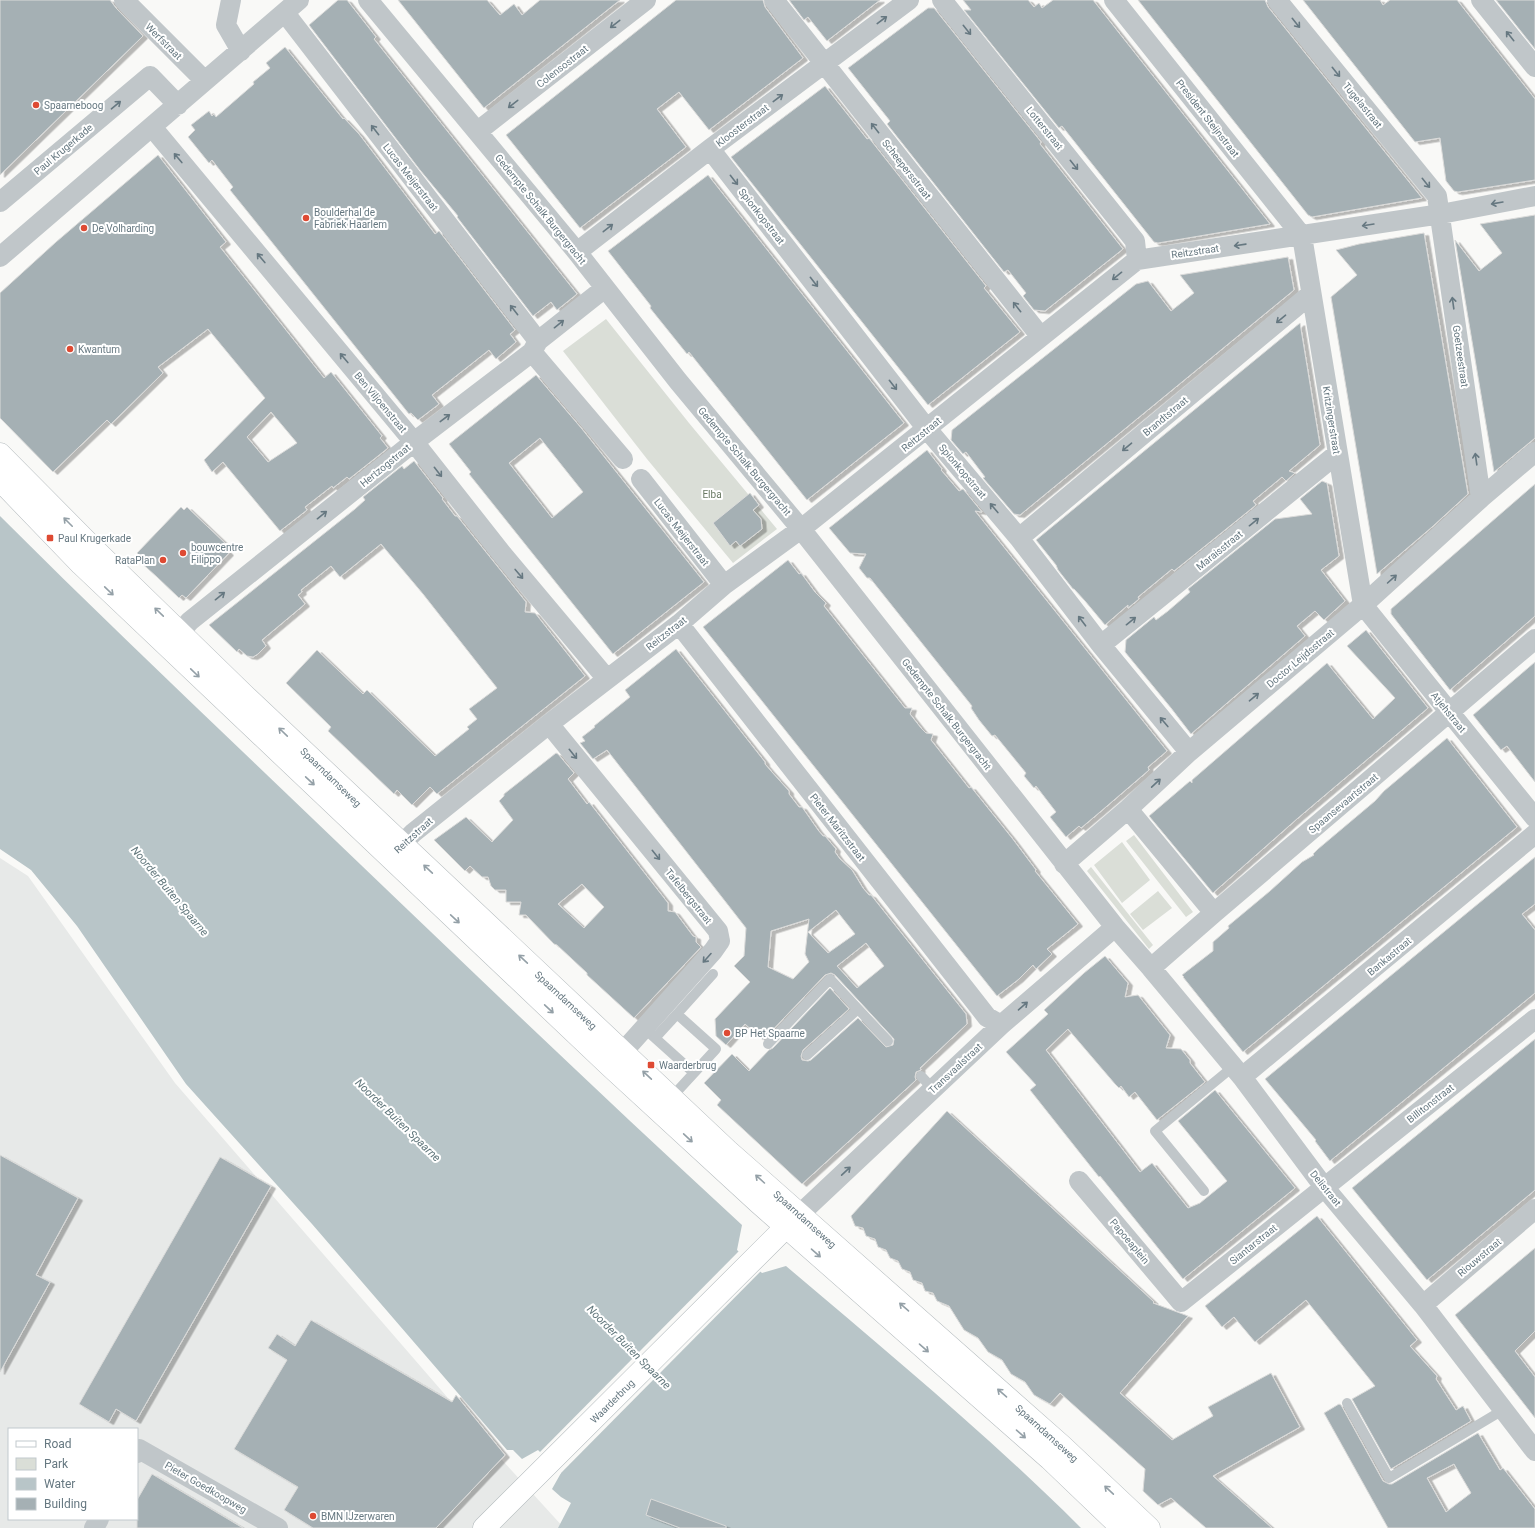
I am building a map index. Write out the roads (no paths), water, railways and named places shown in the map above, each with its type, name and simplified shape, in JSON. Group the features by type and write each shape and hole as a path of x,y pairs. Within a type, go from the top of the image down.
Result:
{"main road":[{"name":"Spaarndamseweg","path":"0,454 173,639 616,1059 666,1105 728,1151 793,1221 1050,1459 1122,1528"},
{"name":"Spaarndamseweg","path":"0,480 81,564 173,639"},
{"name":"Spaarndamseweg","path":"793,1221 1062,1446 1149,1528"},
{"name":"Waarderbrug","path":"527,1486 751,1261 793,1221"},
{"path":"484,1528 527,1486"},
{"path":"493,1528 527,1486"}],"street":[{"name":"Werfstraat","path":"124,0 205,81"},
{"path":"231,0 226,24 241,51"},
{"path":"2,250 152,127 299,0"},
{"name":"Gedempte Schalk Burgergracht","path":"368,0 478,131 577,252 678,382 801,529 1115,927"},
{"name":"Colensostraat","path":"478,131 646,0"},
{"name":"Scheepersstraat","path":"774,0 1041,337"},
{"name":"Kloosterstraat","path":"577,252 710,149 909,0"},
{"name":"Lotterstraat","path":"942,0 1135,241 1137,260"},
{"name":"President Steijnstraat","path":"1114,0 1302,236"},
{"name":"Tugelastraat","path":"1277,0 1437,196 1440,214"},
{"path":"1481,0 1535,67"},
{"name":"Lucas Meijerstraat","path":"285,13 535,346 623,459"},
{"name":"Paul Krugerkade","path":"0,202 150,76 178,105"},
{"name":"Ben Viljoenstraat","path":"152,127 414,442 502,555 607,679"},
{"name":"Spionkopstraat","path":"710,149 927,429 1019,538 1101,645 1189,752"},
{"name":"Reitzstraat","path":"395,850 413,833 549,724 680,624 724,585 801,529 1137,260 1440,214 1535,196"},
{"name":"Goetzeestraat","path":"1440,214 1481,498"},
{"name":"Kritzingerstraat","path":"1302,236 1363,605"},
{"name":"Hertzogstraat","path":"173,639 190,621 535,346 605,288"},
{"name":"Brandtstraat","path":"1019,538 1311,294"},
{"name":"Doctor Leijdsstraat","path":"1064,864 1128,809 1189,752 1363,605 1481,498 1535,452"},
{"name":"Maraisstraat","path":"1101,645 1337,454"},
{"name":"Lucas Meijerstraat","path":"641,479 724,585"},
{"name":"Atjehstraat","path":"1363,605 1535,818"},
{"name":"Pieter Maritzstraat","path":"680,624 987,1017 1001,1025"},
{"name":"Spaansevaartstraat","path":"1152,968 1214,913 1535,639"},
{"name":"Tafelbergstraat","path":"549,724 718,931 720,941 650,1033 616,1059"},
{"path":"1128,809 1214,913"},
{"name":"Bankastraat","path":"1238,1072 1535,834"},
{"name":"Transvaalstraat","path":"793,1221 927,1083 1001,1025 1115,927"},
{"name":"Delistraat","path":"1115,927 1152,968 1238,1072 1324,1187 1423,1304 1503,1410 1531,1439"},
{"name":"Billitonstraat","path":"1324,1187 1535,1019"},
{"name":"Papoeaplein","path":"1079,1181 1181,1302"},
{"name":"Siantarstraat","path":"1181,1302 1324,1187"},
{"name":"Riouwstraat","path":"1423,1304 1535,1209"},
{"name":"Pieter Goedkoopweg","path":"138,1451 139,1449 278,1528"}],"lane":[{"path":"694,1073 650,1033 676,1014 713,974"},
{"path":"768,1044 830,979 888,1041"},
{"path":"807,1055 858,1009"},
{"path":"666,1105 716,1049 676,1014"},
{"path":"1204,1191 1155,1131 1238,1072"},
{"path":"1347,1403 1388,1478 1503,1410"}],"water":[{"name":"Noorder Buiten Spaarne","path":"0,516 144,657 458,958 742,1225 737,1250 762,1273 786,1266 973,1427 1081,1528 558,1528 571,1503 552,1489 561,1473 538,1450 522,1459 513,1450 507,1450 312,1224 186,1084 77,926 31,870 0,849"}],"place":[{"name":"Spaarneboog","path":"36,105"},
{"name":"Boulderhal de Fabriek Haarlem","path":"306,218"},
{"name":"De Volharding","path":"84,228"},
{"name":"Kwantum","path":"70,349"},
{"name":"Paul Krugerkade","path":"50,538"},
{"name":"bouwcentre Filippo","path":"183,553"},
{"name":"RataPlan","path":"163,560"},
{"name":"BP Het Spaarne","path":"727,1033"},
{"name":"Waarderbrug","path":"651,1065"},
{"name":"BMN IJzerwaren","path":"313,1516"}],"park label":[{"name":"Elba","path":"712,494"}]}
